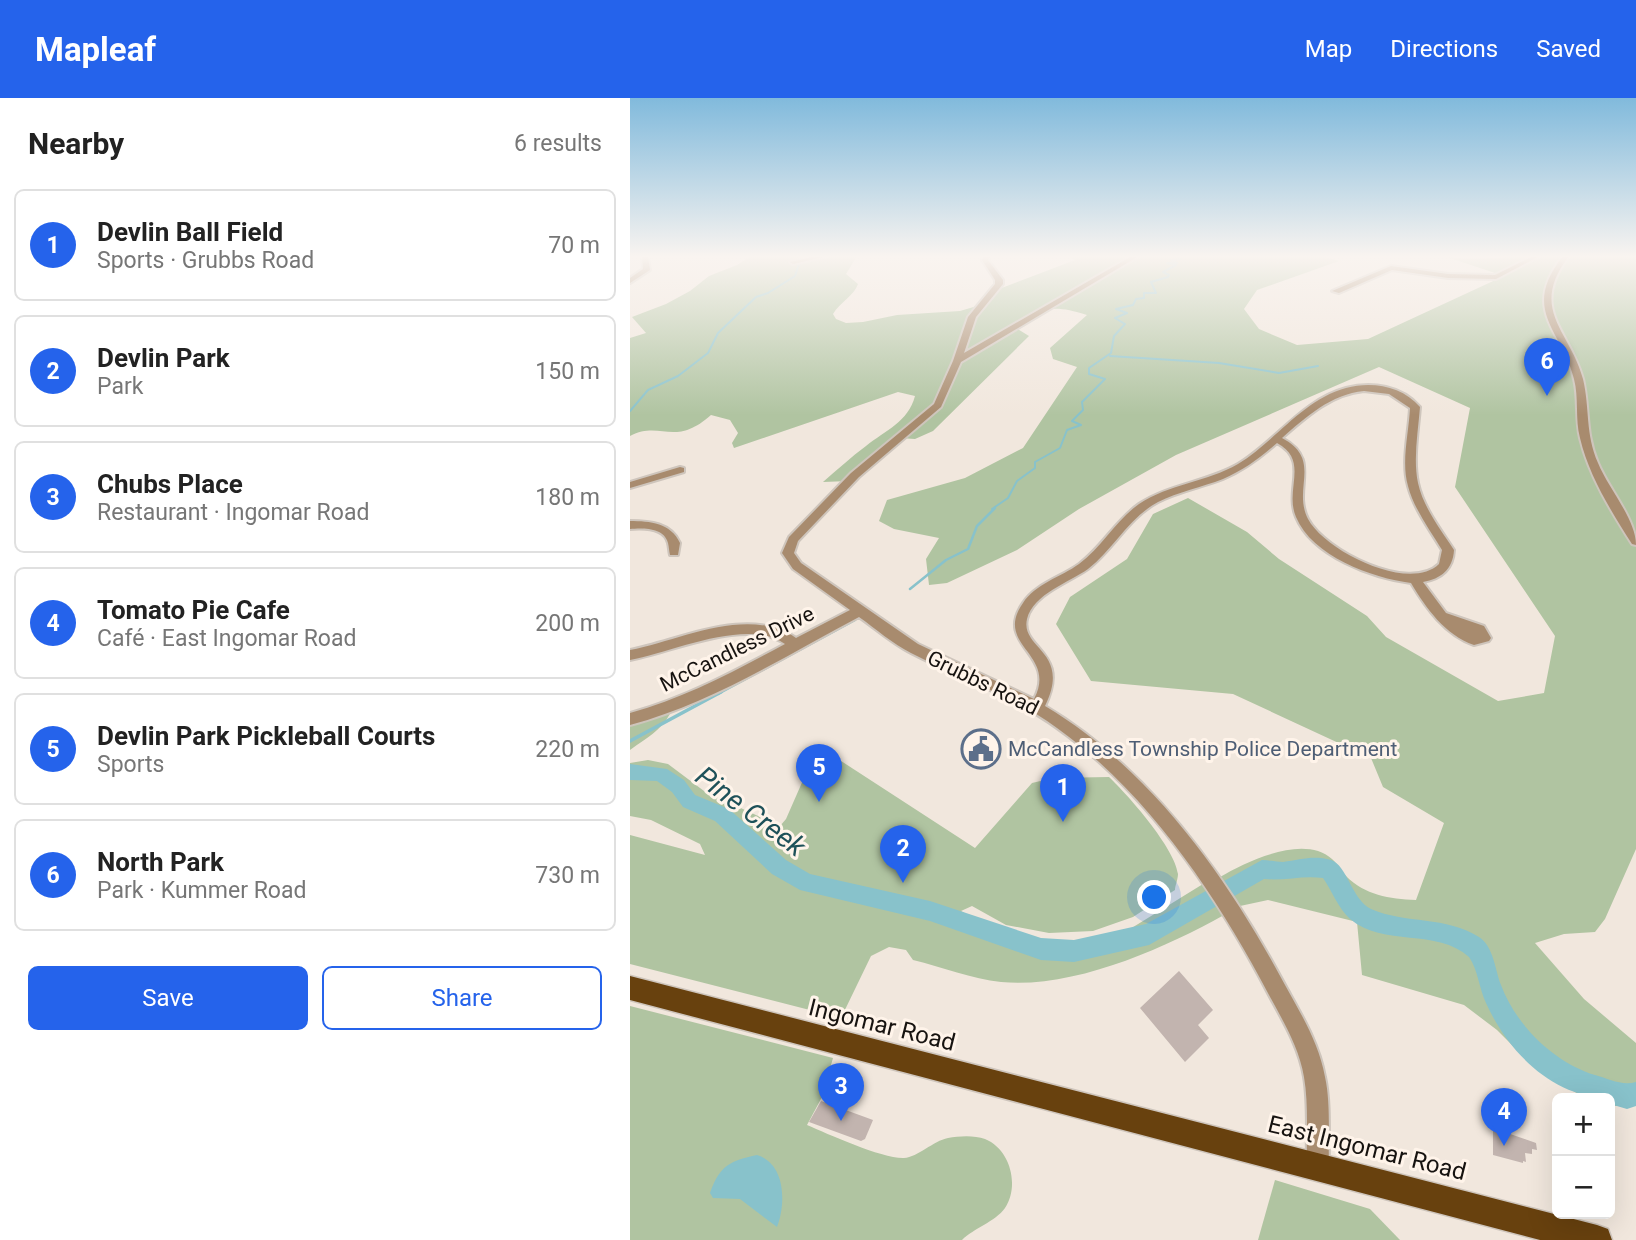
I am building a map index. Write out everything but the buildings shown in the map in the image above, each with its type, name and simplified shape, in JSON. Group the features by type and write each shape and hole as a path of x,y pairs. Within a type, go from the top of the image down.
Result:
{"main road":[{"name":"Ingomar Road","path":"630,988 1121,1115"},
{"name":"East Ingomar Road","path":"1121,1115 1597,1240"}],"street":[{"name":"Grubbs Road","path":"978,309 972,317 938,405 855,475 789,548 790,559 920,653 1037,708 1076,734 1119,771 1177,834 1230,909 1283,999 1309,1055 1316,1093 1318,1167"},
{"path":"957,361 1045,309"},
{"path":"1548,309 1549,320 1576,370 1583,433 1592,461 1636,541"},
{"path":"1037,708 1046,692 1049,676 1046,666 1022,634 1021,622 1029,603 1090,561 1145,504 1230,472 1320,404 1350,390 1384,390 1412,403 1416,414 1411,468 1413,486 1449,554 1441,570 1415,579 1397,579 1374,572 1314,534 1300,511 1299,455 1289,445 1276,439"},
{"path":"630,485 680,470"},
{"path":"630,525 650,525 666,531 673,539 674,552"},
{"path":"1415,579 1432,607 1442,616"},
{"name":"McCandless Drive","path":"630,719 702,693 860,610"},
{"path":"630,655 751,627 780,632 796,645"}],"green space":[{"path":"652,309 837,309 833,314 836,319 846,323 897,315 966,309 1054,309 1039,311 1011,325 1029,336 933,431 915,439 900,438 849,481 823,482 902,419 915,396 898,392 734,448 732,443 738,433 730,420 711,415 687,430 641,432 630,436 630,338 646,333 632,317"},
{"path":"1059,309 1244,309 1259,329 1297,345 1368,339 1432,309 1636,309 1636,849 1605,919 1595,932 1564,934 1535,943 1584,999 1636,1043 1636,1106 1615,1106 1615,1093 1577,1093 1535,1068 1497,1030 1464,1005 1362,975 1357,922 1268,900 1240,906 1220,877 1260,858 1291,849 1320,852 1334,861 1353,882 1369,892 1416,900 1444,823 1383,787 1371,758 1233,694 1091,681 1056,624 1070,597 1127,559 1153,514 1188,498 1247,532 1279,559 1367,616 1386,637 1498,701 1544,693 1555,636 1455,487 1470,408 1379,367 1176,455 1079,509 1017,550 947,583 929,585 926,559 939,538 894,529 879,521 887,500 965,478 1023,448 1077,367 1053,359 1050,348 1087,315"},
{"path":"674,705 661,726 630,750 630,719"},
{"path":"818,746 975,848 1032,783 1053,778 1109,777 1169,850 1178,874 1175,890 1133,917 1093,931 1049,933 1006,925 972,906 961,911 1017,943 1070,950 1117,937 1203,884 1224,915 1174,941 1117,964 1087,973 1029,983 1001,982 968,976 913,960 906,950 889,947 871,956 841,1018 630,964 630,835 705,855 700,844 651,820 630,816 630,763 648,760 668,764 704,791 780,826 786,819"},
{"path":"630,1006 833,1058 822,1097 807,1125 856,1145 883,1155 904,1158 948,1138 967,1136 985,1139 1001,1151 1010,1169 1012,1189 1005,1208 962,1240 630,1240"},
{"path":"1275,1180 1370,1209 1400,1240 1258,1240"}],"water":[{"path":"757,1155 774,1167 781,1186 782,1207 777,1227 740,1199 713,1198 710,1193 722,1170 733,1162"}],"waterway":[{"path":"630,411 648,390 678,376 708,353 718,333 743,309"},
{"path":"992,509 1008,498 1017,481 1035,468 1035,462 1060,448 1067,430 1081,425 1072,421 1083,410 1082,402 1105,379 1089,374 1089,368 1111,353 1114,336 1125,324 1115,318 1127,313 1117,309"},
{"path":"1110,356 1219,363 1279,373 1318,366"},
{"path":"910,589 946,560 968,549 977,526 995,508"},
{"path":"718,694 855,620"},
{"path":"630,741 721,692"},
{"name":"Pine Creek","path":"630,772 661,774 678,786 689,801 722,815 779,867 807,883 930,911 1041,949 1074,951 1149,934 1262,869 1283,871 1302,866 1329,869 1350,903 1368,918 1445,934 1477,949 1503,1013 1518,1034 1552,1068 1578,1081 1627,1097 1636,1094"}],"place":[{"name":"North Park","path":"1547,396"},
{"name":"McCandless Township Police Department","path":"981,749"},
{"name":"Devlin Park Pickleball Courts","path":"819,802"},
{"name":"Devlin Ball Field","path":"1063,822"},
{"name":"Devlin Park","path":"903,883"},
{"name":"Chubs Place","path":"841,1121"},
{"name":"Tomato Pie Cafe","path":"1504,1146"}]}
